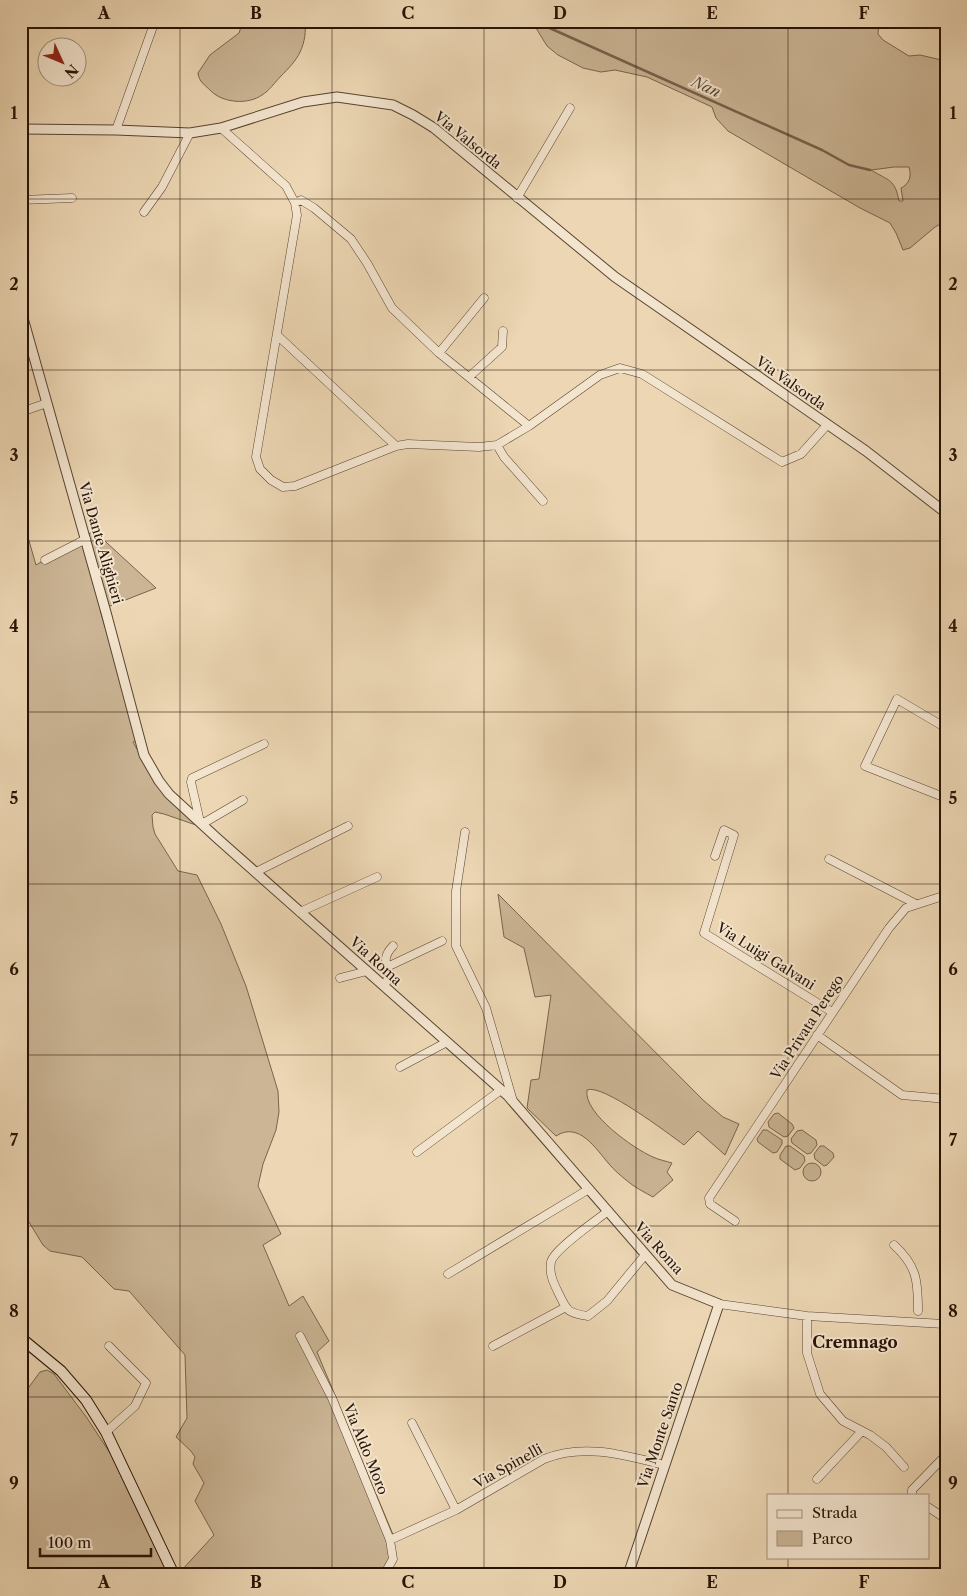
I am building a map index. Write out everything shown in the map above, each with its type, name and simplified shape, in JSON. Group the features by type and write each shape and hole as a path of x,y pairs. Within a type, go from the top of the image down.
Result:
{"main road":[{"path":"21,1338 61,1370 86,1400 106,1432 174,1575"}],"street":[{"path":"116,130 156,21"},
{"name":"Via Valsorda","path":"21,129 116,130 190,134 221,128 303,102 337,97 393,105 434,128 615,277 866,451 946,513"},
{"path":"517,198 570,108"},
{"path":"221,128 286,186 295,203 297,215 256,457 260,469 271,480 283,487 295,486 396,446 408,444 497,446 529,426 439,353 392,308 351,239 314,208 301,200 295,203"},
{"path":"144,212 162,187 190,134"},
{"path":"21,200 72,198"},
{"path":"439,353 484,298"},
{"name":"Via Dante Alighieri","path":"21,311 86,539 144,755 159,781"},
{"path":"469,377 502,347 503,331"},
{"path":"277,335 396,446"},
{"name":"Via Valsorda","path":"529,426 600,375 620,368 642,374 782,462 801,454 827,425"},
{"path":"21,412 47,403"},
{"path":"497,446 504,457 543,500"},
{"path":"45,560 86,539"},
{"path":"946,728 897,699 865,766 946,798"},
{"path":"243,800 201,823 191,782 192,778 264,744"},
{"name":"Via Roma","path":"159,781 169,794 201,823 502,1090 672,1285 719,1304 807,1316 945,1325"},
{"path":"256,872 348,826"},
{"name":"Via Luigi Galvani","path":"715,856 724,830 734,835 704,933 832,1012"},
{"path":"465,832 456,892 456,946 486,1008 513,1101"},
{"path":"829,859 916,904"},
{"path":"300,912 378,877"},
{"name":"Via Privata Perego","path":"735,1221 710,1204 709,1198 889,928 906,908 946,895"},
{"path":"387,968 442,941"},
{"path":"384,986 389,977 385,960 393,946"},
{"path":"340,978 367,971"},
{"path":"817,1035 902,1094 946,1099"},
{"path":"400,1067 447,1042"},
{"path":"417,1152 502,1090"},
{"path":"448,1274 589,1189"},
{"path":"608,1211 562,1246 551,1261 551,1278 566,1307 573,1314 588,1316 607,1301 645,1255"},
{"path":"894,1245 904,1254 916,1278 918,1311"},
{"name":"Via Monte Santo","path":"628,1575 719,1304"},
{"path":"493,1346 566,1307"},
{"path":"945,1325 946,1314"},
{"path":"807,1316 807,1353 820,1394 843,1421 886,1447 904,1467"},
{"name":"Via Aldo Moro","path":"300,1336 332,1398 390,1540 393,1559 384,1575"},
{"path":"106,1432 135,1406 146,1383 110,1346"},
{"path":"412,1424 456,1510"},
{"path":"817,1479 862,1431"},
{"name":"Via Spinelli","path":"390,1540 456,1510 554,1455 589,1451 616,1453 664,1465"},
{"path":"911,1493 946,1455"},
{"path":"930,1508 946,1519"},
{"path":"940,1575 946,1571"}],"green space":[{"path":"243,21 305,21 305,33 303,44 296,59 270,89 256,98 236,101 216,95 203,83 198,73 210,55 239,33"},
{"path":"526,21 879,21 878,34 883,40 909,56 920,55 946,61 946,221 935,227 910,248 903,250 890,223 860,208 728,131 716,118 712,107 647,77 615,70 601,72 583,68 558,55 547,46 536,28","holes":["909,167 909,180 901,188 903,201 899,201 895,188 890,181 871,170"]},
{"path":"25,527 36,565 94,531 156,588 100,610 139,741 133,742 166,797 196,825 155,812 152,815 155,834 178,871 197,875 221,924 246,986 278,1091 279,1112 276,1130 263,1164 258,1186 281,1234 263,1245 289,1306 303,1296 329,1341 317,1352 394,1537 388,1575 21,1575 21,1398 40,1372 47,1370 54,1374 87,1418 112,1456 177,1571 181,1571 214,1535 195,1501 204,1483 193,1464 195,1457 176,1437 187,1418 185,1355 129,1291 114,1289 82,1257 50,1251 43,1245 21,1209 21,528"},
{"path":"498,894 703,1100 723,1117 739,1124 725,1155 698,1131 684,1145 620,1101 595,1090 587,1090 588,1099 593,1109 611,1129 645,1153 672,1163 667,1172 673,1180 653,1197 632,1185 619,1174 593,1145 579,1134 564,1132 556,1136 527,1108 531,1080 539,1079 551,995 535,997 524,948 504,937"},
{"path":"778,1113 792,1124 794,1128 788,1136 784,1137 769,1127 768,1122 774,1114"},
{"path":"763,1130 767,1130 782,1140 782,1144 777,1152 773,1153 758,1142 757,1139"},
{"path":"802,1130 816,1140 817,1145 811,1153 807,1154 792,1143 791,1139 797,1131"},
{"path":"786,1146 790,1146 804,1156 805,1161 800,1168 795,1170 780,1159 780,1155"},
{"path":"820,1146 824,1146 833,1153 834,1157 824,1166 815,1159 814,1154"},
{"path":"812,1163 818,1166 821,1172 818,1178 812,1181 806,1178 803,1172 806,1166"}],"waterway":[{"name":"Nan","path":"534,21 822,150 849,165 870,170"}],"district":[{"name":"Cremnago","path":"855,1342"}]}
